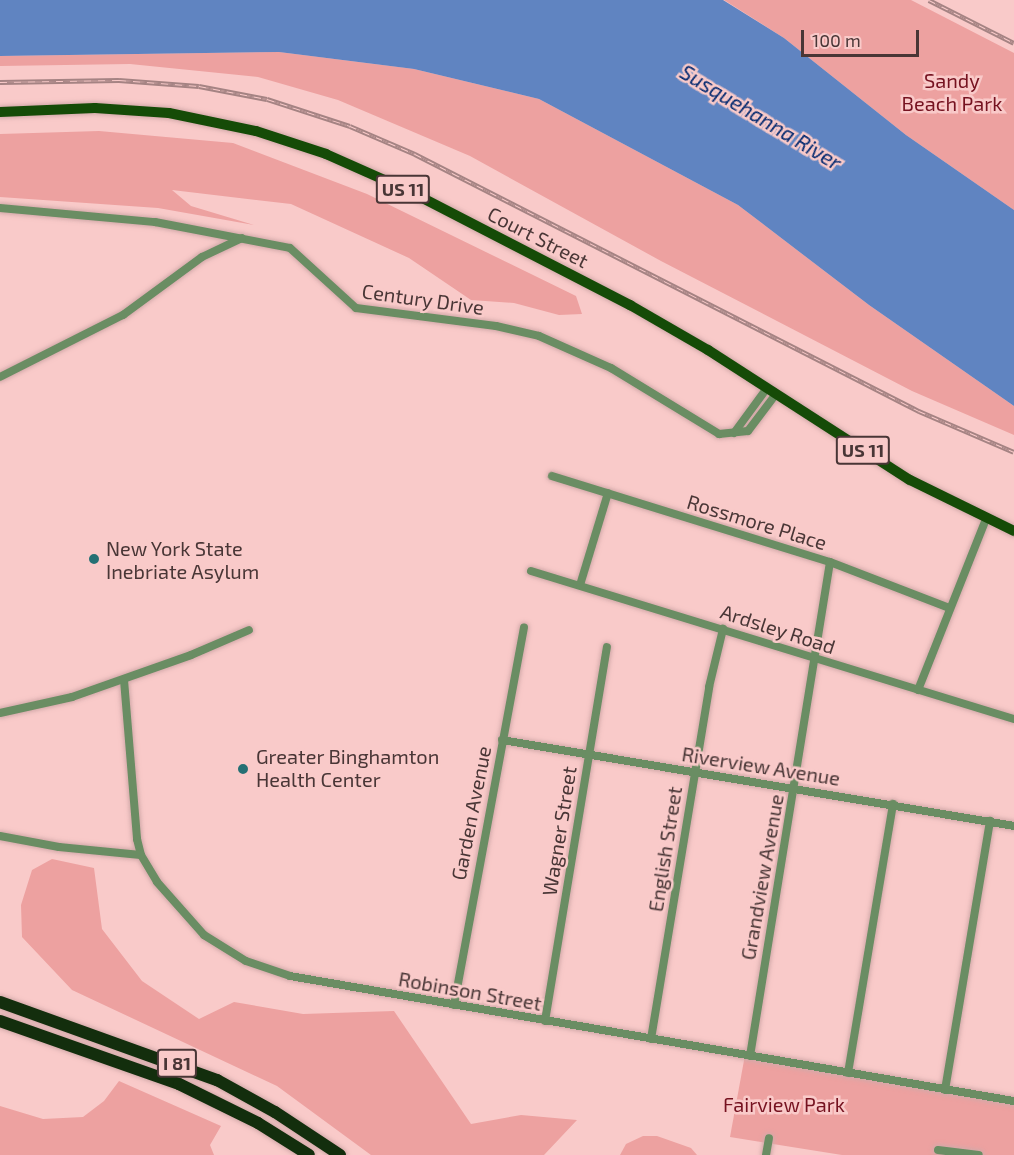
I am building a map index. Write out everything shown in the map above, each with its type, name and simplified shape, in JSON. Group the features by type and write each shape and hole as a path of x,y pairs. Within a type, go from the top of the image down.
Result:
{"highway":[{"name":"I 81","path":"0,1002 217,1080 275,1112 340,1155"},
{"name":"I 81","path":"0,1021 179,1084 248,1117 309,1155"}],"main road":[{"name":"Court Street","path":"0,112 95,108 169,113 234,125 318,151 408,191 591,284 681,334 910,480 1014,531"}],"street":[{"name":"Century Drive","path":"0,208 155,222 243,238 297,251 356,308 496,326 539,336 611,368 714,432 734,434 752,428 772,391"},
{"path":"0,377 123,315 202,257 243,238"},
{"name":"Rossmore Place","path":"552,476 830,562 949,608"},
{"path":"580,585 608,494"},
{"path":"918,690 986,519"},
{"name":"Grandview Avenue","path":"750,1056 830,562"},
{"name":"Ardsley Road","path":"531,571 1014,719"},
{"name":"Garden Avenue","path":"454,1005 524,627"},
{"name":"English Street","path":"651,1039 694,771 723,629"},
{"path":"0,713 72,697 124,680 249,630"},
{"name":"Wagner Street","path":"545,1021 607,647"},
{"name":"Robinson Street","path":"124,680 136,839 141,855 157,882 204,935 246,961 290,976 1014,1101"},
{"name":"Riverview Avenue","path":"502,740 1014,826"},
{"path":"848,1073 893,804"},
{"path":"945,1090 990,821"},
{"path":"0,836 141,855"},
{"path":"766,1155 769,1138"},
{"path":"938,1150 979,1155"}],"green space":[{"name":"Sandy Beach Park","path":"724,0 911,0 1014,53 1014,210 906,135 784,38"},
{"path":"279,52 414,69 539,99 738,205 869,305 1014,406 1014,435 912,391 661,261 470,156 338,100 258,77 130,64 0,66 0,56"},
{"path":"99,131 233,143 367,194 576,296 582,314 559,315 514,303 471,300 409,258 291,204 172,190 191,206 254,225 158,208 0,197 0,134"},
{"path":"52,859 94,868 102,929 142,981 199,1019 234,1002 303,1014 394,1011 471,1124 521,1115 577,1120 544,1155 371,1155 277,1086 72,990 22,937 21,905 32,870"},
{"name":"Fairview Park","path":"745,1055 1014,1101 1014,1155 842,1155 730,1137"},
{"path":"119,1081 221,1126 210,1145 214,1155 0,1155 0,1106 43,1119 83,1117 104,1101"},
{"path":"643,1136 657,1136 691,1148 697,1155 620,1155 626,1144"}],"water":[{"name":"Susquehanna River","path":"0,0 723,0 784,38 906,135 1014,210 1014,406 869,305 738,205 539,99 414,69 279,52 0,56"}],"railway":[{"path":"929,0 1014,43"},
{"path":"0,82 119,80 199,86 267,99 350,126 415,154 919,411 1014,452"}],"place":[{"name":"New York State Inebriate Asylum","path":"94,559"},
{"name":"Greater Binghamton Health Center","path":"243,769"}]}
